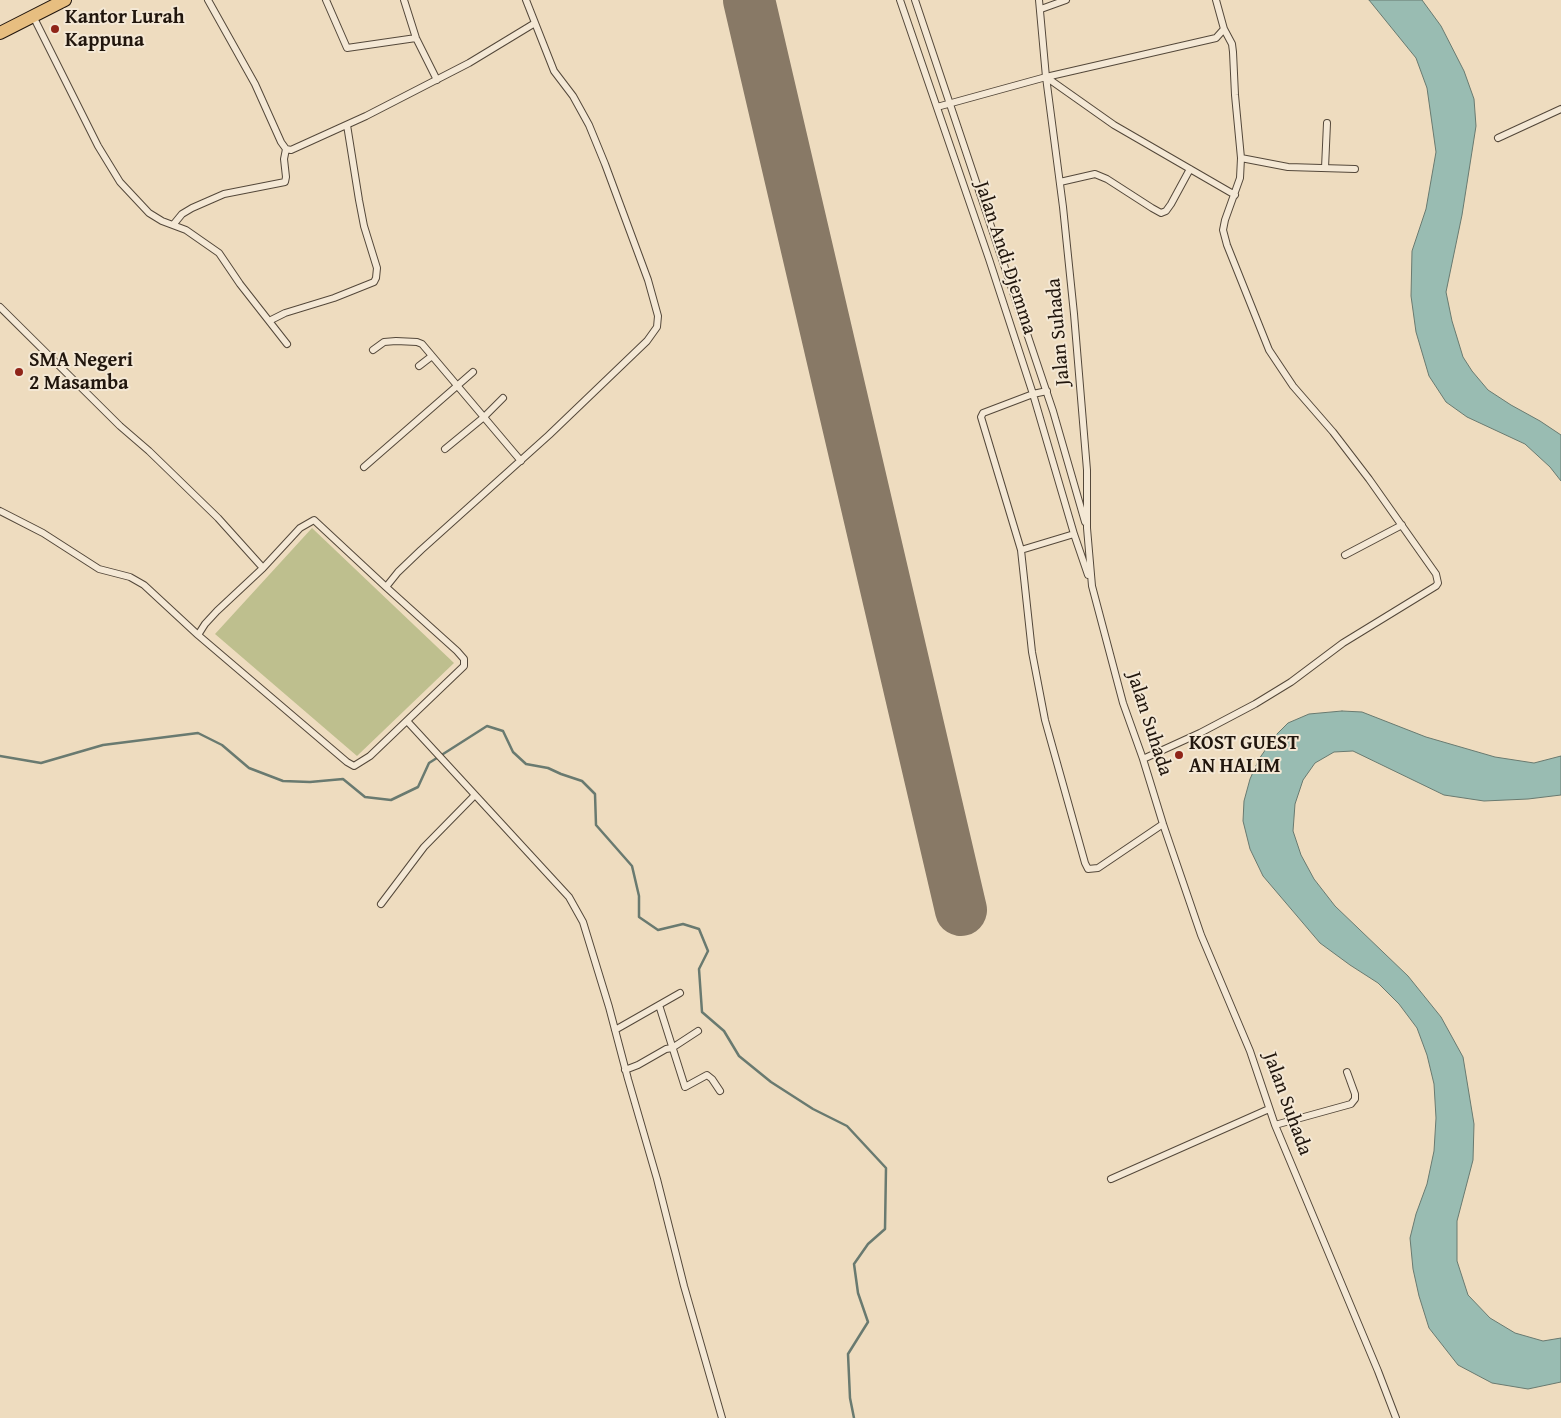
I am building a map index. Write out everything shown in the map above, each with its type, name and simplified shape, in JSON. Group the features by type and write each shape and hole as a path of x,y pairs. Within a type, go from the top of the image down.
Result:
{"highway":[{"path":"0,33 65,0"}],"street":[{"path":"173,225 182,214 224,194 285,182 286,177 284,159 286,149 255,84 208,0"},
{"path":"326,0 347,48 416,38"},
{"path":"404,0 416,38 437,80"},
{"path":"386,587 398,572 521,461 647,341 656,327 658,316 606,164 589,125 573,96 554,72 526,0"},
{"name":"Jalan Andi Djemma","path":"900,0 999,290 1033,394 1074,534 1092,586"},
{"name":"Jalan Andi Djemma","path":"915,0 1047,391 1087,528"},
{"name":"Jalan Suhada","path":"1040,0 1046,77 1060,182 1085,436 1087,528 1092,586 1123,703 1144,760 1163,824 1201,935 1250,1051 1275,1125 1396,1418"},
{"path":"1041,9 1066,0"},
{"path":"1144,760 1255,704 1291,682 1343,644 1438,583 1436,574 1402,525 1339,440 1293,386 1269,350 1227,245 1223,230 1240,178 1241,158 1232,44 1224,29 1216,0"},
{"path":"33,16 98,146 120,182 150,213 186,230 218,253 287,344"},
{"path":"286,149 298,148 437,80 535,23"},
{"path":"937,107 1046,77 1212,40 1224,29"},
{"path":"1046,77 1114,125 1235,195"},
{"path":"1498,138 1561,109"},
{"path":"1325,168 1327,123"},
{"path":"269,321 286,313 334,298 374,282 376,278 377,268 364,226 347,125"},
{"path":"1241,158 1288,167 1355,169"},
{"path":"1060,182 1095,174 1161,213 1166,211 1171,204 1190,169"},
{"path":"999,290 1011,285"},
{"path":"0,306 120,426 149,451 218,518 263,568"},
{"path":"373,350 384,342 417,342 422,344 521,461"},
{"path":"419,366 432,356"},
{"path":"364,467 473,372"},
{"path":"1047,391 1033,394 984,413 981,417 1021,550 1032,652 1045,720 1085,863 1088,868 1098,868 1163,824"},
{"path":"445,449 484,417 503,398"},
{"path":"0,511 43,533 99,569 130,577 144,585 198,635 354,766 370,756 464,666 464,659 314,520 300,528 263,568 217,611 198,635"},
{"path":"1345,555 1402,525"},
{"path":"1021,550 1074,534"},
{"path":"408,721 569,897 583,922 610,1006 625,1070 722,1418"},
{"path":"381,904 424,847 475,794"},
{"path":"615,1030 680,993"},
{"path":"658,1005 685,1088 707,1075 720,1091"},
{"path":"625,1070 666,1049 672,1048 698,1031"},
{"path":"1275,1125 1351,1104 1355,1099 1355,1094 1347,1072"},
{"path":"1111,1179 1269,1109"}],"green space":[{"path":"312,528 454,663 357,756 215,634"}],"water":[{"path":"1369,0 1422,0 1441,26 1464,71 1474,99 1476,126 1462,215 1446,292 1452,321 1463,357 1488,390 1561,435 1561,481 1550,467 1525,444 1467,417 1446,402 1429,376 1416,332 1411,296 1412,251 1426,209 1436,152 1427,88 1416,58"},
{"path":"1342,711 1362,712 1426,737 1495,757 1534,763 1561,756 1561,795 1484,801 1444,795 1353,751 1334,752 1315,763 1303,780 1295,804 1293,831 1301,855 1314,879 1335,906 1408,976 1441,1017 1463,1057 1474,1124 1473,1160 1457,1221 1457,1261 1468,1295 1490,1318 1515,1333 1543,1341 1561,1338 1561,1382 1528,1389 1492,1383 1458,1365 1429,1328 1413,1269 1410,1238 1427,1184 1434,1151 1436,1118 1434,1084 1427,1055 1417,1028 1399,1004 1378,983 1320,943 1263,876 1250,849 1243,821 1244,801 1250,779 1259,759 1275,736 1288,723 1309,714"}],"waterway":[{"path":"0,756 41,763 103,745 198,733 222,745 249,768 283,781 310,782 343,779 365,797 391,800 418,787 429,763 487,726 503,731 513,752 526,764 548,768 582,781 595,794 596,825 632,866 639,896 639,917 658,930 683,924 699,929 708,951 699,969 702,1012 724,1031 739,1056 771,1082 813,1109 847,1126 886,1168 885,1229 868,1244 854,1264 858,1293 868,1322 848,1354 850,1398 854,1418"}],"runway":[{"path":"749,0 961,910"}],"place":[{"name":"Kantor Lurah Kappuna","path":"55,29"},
{"name":"SMA Negeri 2 Masamba","path":"19,372"},
{"name":"KOST GUEST AN HALIM","path":"1179,755"}]}
